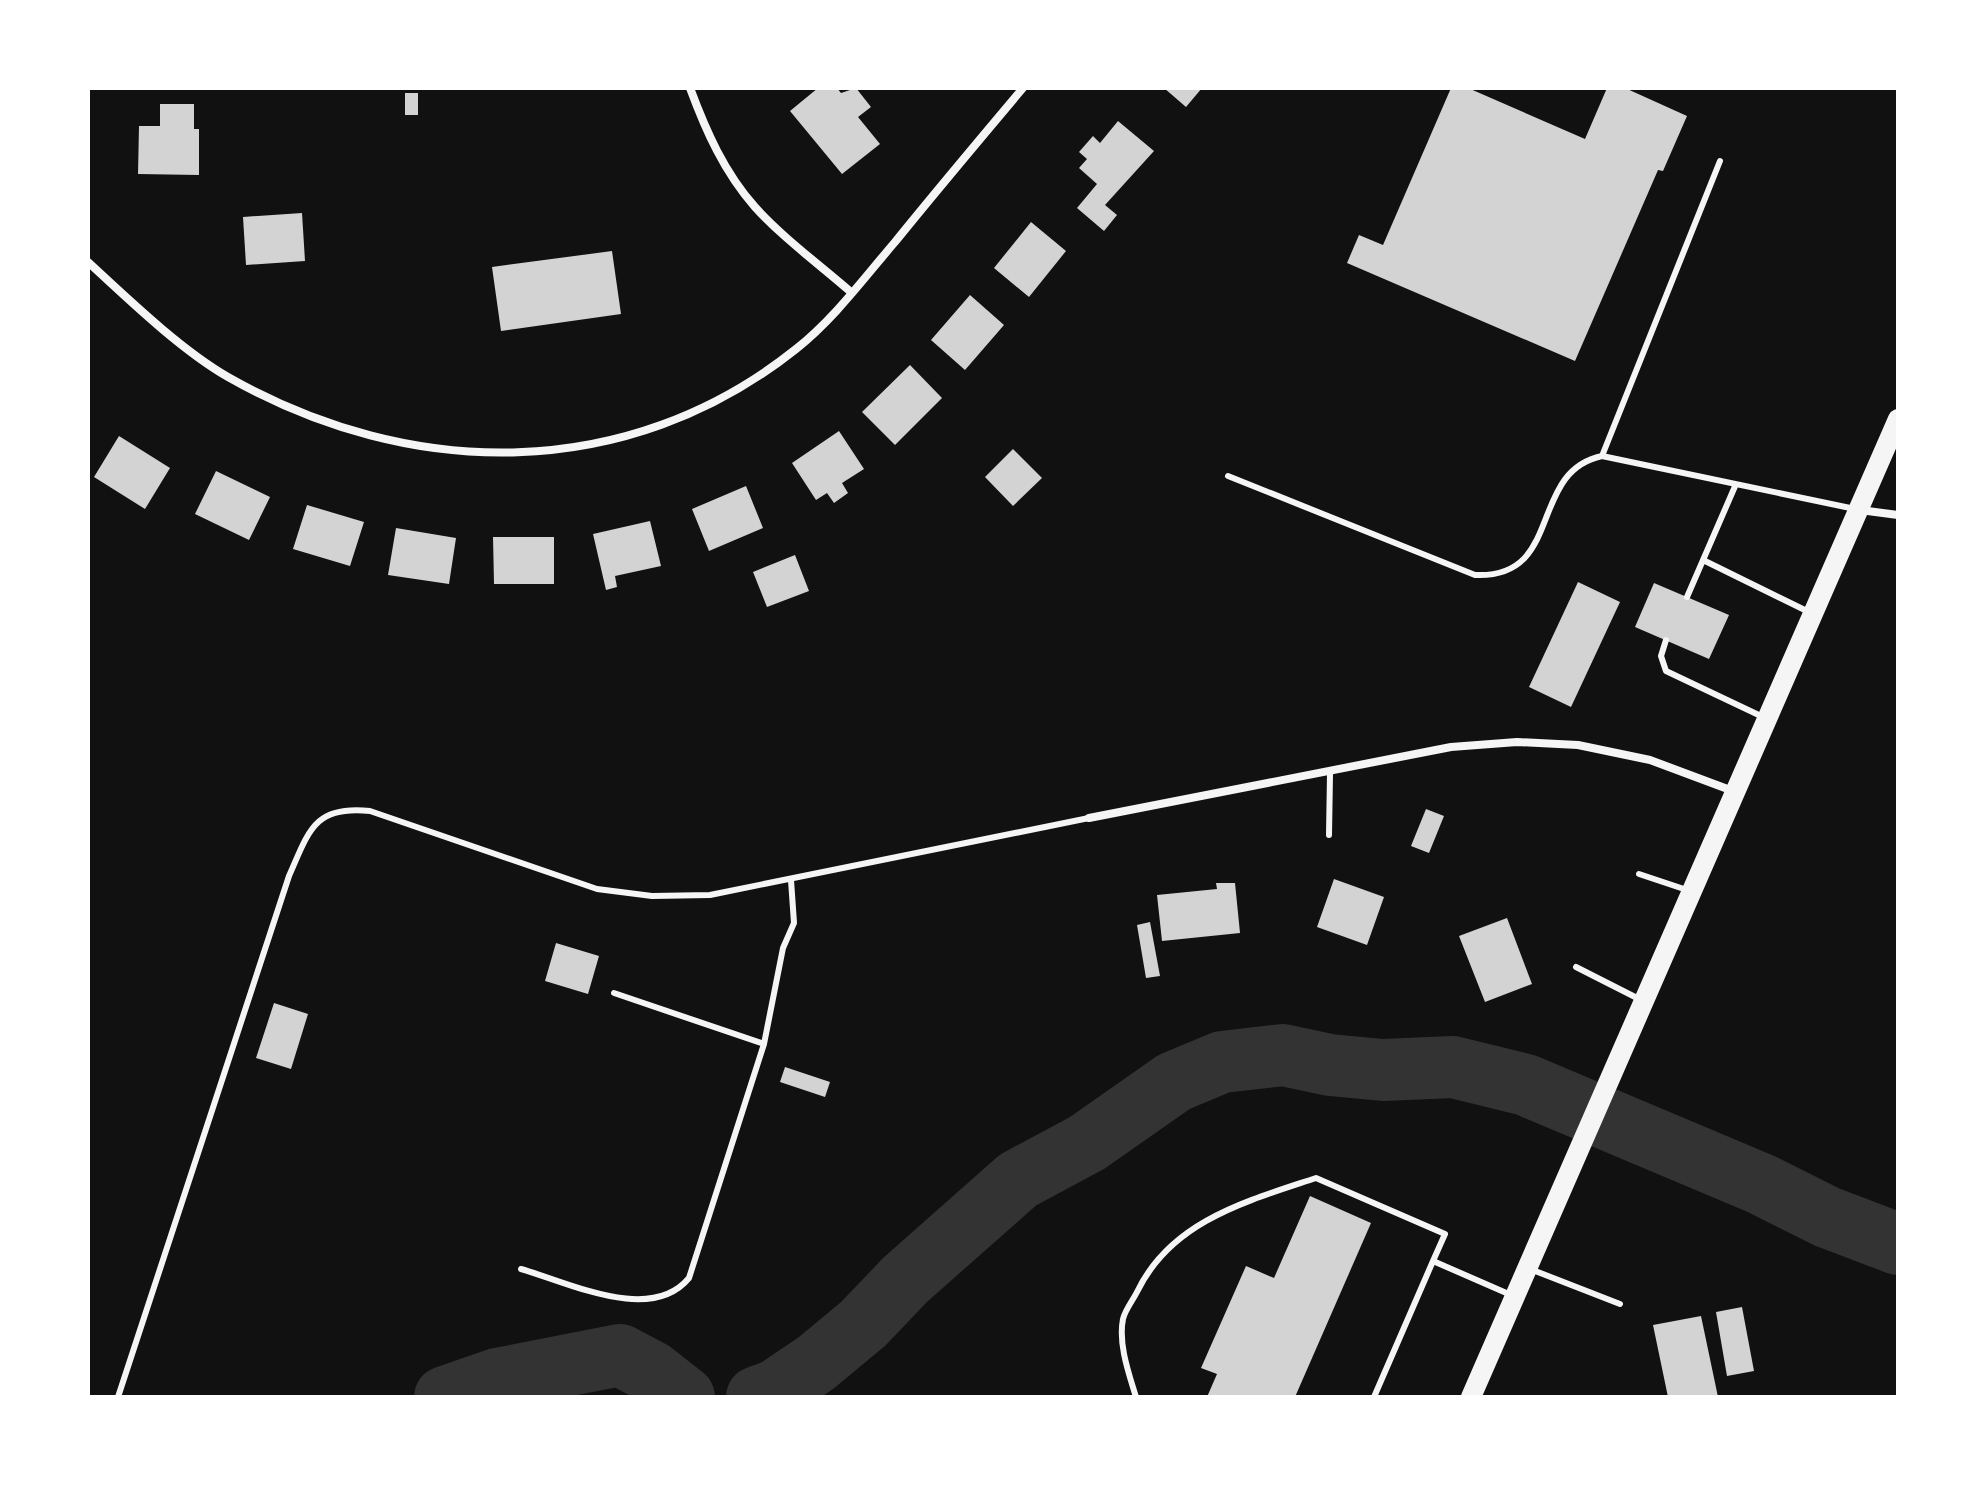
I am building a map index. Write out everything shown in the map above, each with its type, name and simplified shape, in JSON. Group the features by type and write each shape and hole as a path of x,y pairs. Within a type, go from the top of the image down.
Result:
{"main road":[{"path":"1471,1397 1898,419"}],"street":[{"path":"690,88 706,131 730,174 756,208 852,293"},
{"path":"88,262 136,306 226,376 297,411 367,436 431,448 493,454 562,450 625,437 679,419 739,390 798,347 852,293 1023,88"},
{"path":"1859,510 1898,515"},
{"path":"1089,818 1330,774 1451,747 1517,742 1578,745 1650,760 1733,791"}],"lane":[{"path":"1602,456 1720,161"},
{"path":"1228,476 1475,575 1497,576 1517,566 1532,548 1567,473 1581,461 1602,456 1859,510"},
{"path":"1687,597 1736,484"},
{"path":"1703,560 1813,613"},
{"path":"1666,640 1661,656 1666,671 1766,718"},
{"path":"1329,835 1330,774"},
{"path":"118,1397 289,876 310,830 330,812 350,809 370,811 597,889 638,894 710,895 1089,818"},
{"path":"1639,874 1690,891"},
{"path":"521,1269 640,1300 662,1298 678,1292 689,1278 764,1044 783,948 794,923 791,880"},
{"path":"1576,967 1644,1001"},
{"path":"614,993 764,1044"},
{"path":"1136,1397 1126,1366 1123,1320 1145,1274 1187,1230 1240,1203 1316,1178 1445,1234 1374,1397"},
{"path":"1433,1261 1514,1297"},
{"path":"1527,1267 1620,1304"}],"building":[{"path":"818,88 837,88 841,93 856,88 871,107 858,117 880,144 842,174 790,111"},
{"path":"1164,88 1202,88 1186,107"},
{"path":"1451,88 1468,88 1585,139 1607,88 1625,88 1687,116 1663,171 1658,170 1575,361 1347,263 1359,235 1383,245"},
{"path":"405,93 418,93 418,115 405,115"},
{"path":"160,104 194,104 194,129 199,129 199,175 138,174 139,126 160,126"},
{"path":"1118,121 1154,151 1105,205 1117,215 1104,231 1077,208 1097,184 1079,168 1087,159 1079,152 1093,136 1100,143"},
{"path":"302,213 305,261 246,265 243,217"},
{"path":"1031,222 1066,251 1029,297 994,268"},
{"path":"612,251 621,314 501,331 492,267"},
{"path":"970,295 1004,325 965,370 931,340"},
{"path":"910,365 942,398 895,445 862,412"},
{"path":"839,431 864,469 842,483 848,493 834,503 827,493 816,500 792,463"},
{"path":"119,436 170,468 145,509 94,477"},
{"path":"1013,449 1042,478 1013,506 985,477"},
{"path":"216,471 270,497 249,540 195,514"},
{"path":"746,486 763,528 709,551 692,509"},
{"path":"307,505 364,522 350,566 293,549"},
{"path":"650,521 661,566 615,576 617,587 606,590 593,534"},
{"path":"396,528 456,538 449,584 388,575"},
{"path":"493,537 554,537 554,584 494,584"},
{"path":"795,555 809,591 767,607 753,572"},
{"path":"1578,582 1620,602 1571,707 1529,687"},
{"path":"1654,583 1729,615 1709,659 1635,627"},
{"path":"1426,809 1444,816 1429,853 1411,846"},
{"path":"1334,879 1384,897 1367,945 1317,927"},
{"path":"1216,883 1235,883 1240,933 1162,941 1157,895 1217,889"},
{"path":"1507,918 1532,984 1485,1002 1459,936"},
{"path":"1150,922 1160,976 1146,978 1137,925"},
{"path":"556,943 599,956 588,994 545,981"},
{"path":"274,1003 308,1014 291,1069 256,1058"},
{"path":"785,1067 830,1082 825,1097 780,1082"},
{"path":"1310,1196 1371,1223 1295,1397 1207,1397 1217,1374 1201,1368 1246,1266 1274,1278"},
{"path":"1742,1307 1754,1371 1727,1376 1716,1312"},
{"path":"1701,1316 1718,1397 1668,1397 1653,1325"}],"waterway":[{"path":"757,1397 776,1390 816,1363 863,1324 905,1280 1018,1180 1087,1143 1174,1082 1222,1062 1283,1055 1330,1065 1383,1070 1453,1067 1526,1085 1761,1184 1827,1217 1898,1244"},
{"path":"445,1397 497,1379 620,1355 652,1372 684,1397"}]}
